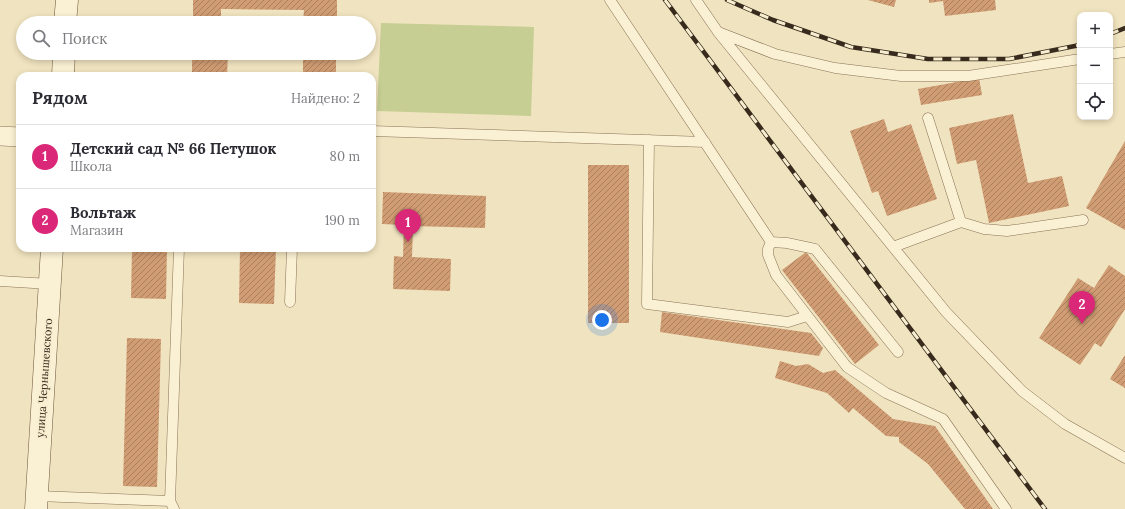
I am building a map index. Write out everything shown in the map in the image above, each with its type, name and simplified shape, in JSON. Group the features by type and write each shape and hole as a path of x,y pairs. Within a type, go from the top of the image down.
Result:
{"main road":[{"path":"66,16 67,0"},
{"path":"63,72 64,60"},
{"name":"улица Чернышевского","path":"36,502 52,252"}],"street":[{"path":"0,136 16,137"}],"lane":[{"path":"610,0 771,242"},
{"path":"696,0 718,32 946,312 1022,390 1065,424 1124,456"},
{"path":"718,32 775,54 828,66 901,76 968,76 1077,59"},
{"path":"1113,54 1125,52"},
{"path":"928,118 961,222"},
{"path":"376,131 705,142"},
{"path":"650,140 647,304 788,322 807,316"},
{"path":"893,247 961,222 984,229 1007,231 1083,220"},
{"path":"771,242 768,248 768,255 776,275 847,367 886,393 943,420 1006,509"},
{"path":"771,242 815,248 898,352"},
{"path":"36,502 172,505 179,252"},
{"path":"290,302 292,252"},
{"path":"0,281 50,284"}],"green space":[{"path":"381,23 534,27 531,116 377,111"}],"building":[{"path":"193,0 337,0 337,16 304,16 304,10 221,9 221,16 193,16"},
{"path":"868,0 896,0 894,7"},
{"path":"929,0 995,0 996,10 945,16 943,1 929,3"},
{"path":"192,60 228,60 227,72 192,72"},
{"path":"303,60 336,60 336,72 303,72"},
{"path":"979,78 982,95 921,105 918,89"},
{"path":"1013,114 1028,183 1062,176 1069,206 989,223 976,160 957,164 949,128"},
{"path":"884,119 888,132 911,124 937,199 887,216 878,191 872,193 850,131"},
{"path":"1125,141 1125,230 1086,208"},
{"path":"588,165 629,165 629,323 588,323"},
{"path":"383,192 486,196 485,228 413,226 412,257 451,259 450,291 393,289 394,256 403,257 404,225 382,224"},
{"path":"132,252 167,252 166,299 131,298"},
{"path":"240,252 276,252 274,304 239,303"},
{"path":"806,252 879,345 855,364 782,270"},
{"path":"1109,265 1125,276 1125,309 1101,347 1095,343 1080,365 1039,338 1078,278 1094,288"},
{"path":"662,312 811,333 823,348 819,356 660,332"},
{"path":"127,338 161,339 157,487 123,486"},
{"path":"1125,355 1125,388 1110,379"},
{"path":"780,361 796,366 808,364 823,373 835,370 893,419 935,426 993,509 965,509 928,464 899,442 899,437 886,436 853,408 849,413 827,393 775,378"}],"railway":[{"path":"665,0 1045,509"},
{"path":"727,0 773,20 851,47 928,59 1009,59 1077,46"},
{"path":"1113,33 1125,28"}],"place":[{"name":"Детский сад № 66 Петушок","path":"408,242"},
{"name":"Вольтаж","path":"1082,324"}]}
